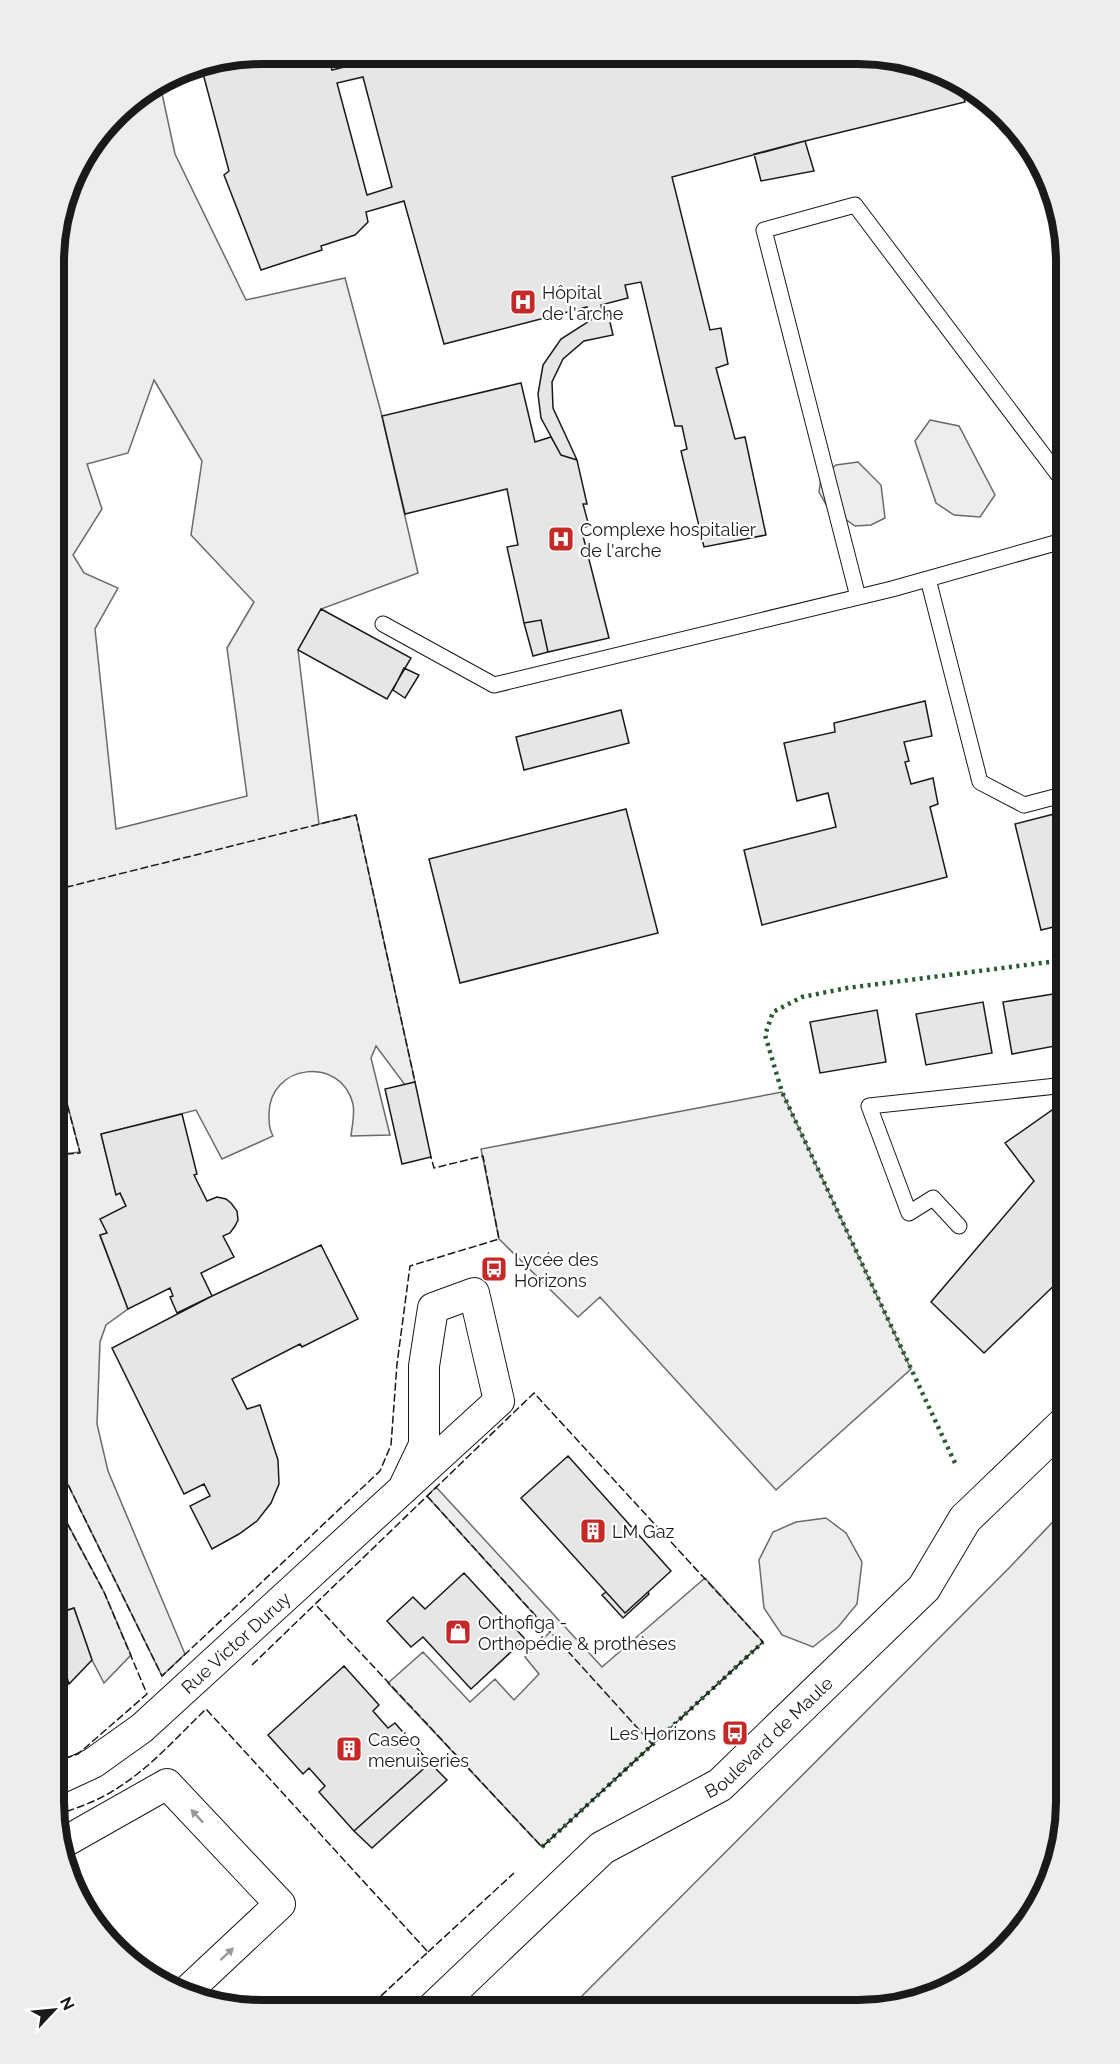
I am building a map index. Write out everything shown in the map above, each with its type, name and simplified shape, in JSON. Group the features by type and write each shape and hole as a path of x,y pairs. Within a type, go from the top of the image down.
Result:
{"main road":[{"name":"Boulevard de Maule","path":"442,2000 602,1848 720,1785 924,1588 965,1519 1055,1432"}],"street":[{"name":"Rue Victor Duruy","path":"64,1776 93,1763 142,1728 403,1489 499,1401 474,1293 433,1308 424,1366 424,1445 403,1489"},
{"path":"68,1840 166,1784 280,1904 192,1986"}],"lane":[{"path":"858,597 764,230 855,205 1056,472"},
{"path":"383,624 494,684 858,597 1056,543"},
{"path":"928,579 980,782 1024,805 1056,797"},
{"path":"959,1226 933,1198 909,1213 869,1106 1055,1086"}],"shaded area":[{"path":"162,92 175,154 246,300 345,278 382,416 418,573 321,609 298,650 319,824 356,815 415,1082 405,1085 376,1046 371,1058 390,1135 351,1136 354,1108 346,1088 335,1078 321,1072 306,1072 292,1076 280,1084 272,1097 269,1114 273,1136 222,1159 196,1110 101,1134 116,1194 120,1193 126,1206 107,1233 100,1236 128,1309 106,1325 100,1342 97,1424 108,1471 185,1654 162,1676 64,1476 64,1154 80,1152 64,1092 64,263 66,237 75,199 98,153 132,114","holes":["154,380 202,461 191,535 254,602 227,648 247,796 116,829 95,629 118,588 84,573 73,555 102,509 87,464 128,453"]},
{"path":"930,420 959,426 995,495 980,517 954,515 936,503 915,441"},
{"path":"858,462 881,485 885,518 871,525 855,526 827,506 819,492 821,477 836,465"},
{"path":"782,1092 911,1369 776,1490 600,1297 578,1317 499,1239 481,1149"},
{"path":"436,1487 602,1667 705,1578 763,1642 542,1847 388,1683 423,1652 470,1702 495,1679 514,1700 539,1674 525,1657 550,1632 427,1496"},
{"path":"64,1517 104,1592 131,1655 104,1683 92,1660 74,1608 64,1611"},
{"path":"826,1518 846,1533 862,1562 857,1604 838,1627 813,1647 782,1635 764,1608 759,1560 773,1532 796,1522"},
{"path":"1055,1519 1054,1827 1049,1853 1029,1900 1015,1922 997,1941 967,1966 945,1979 921,1989 883,1998 857,2000 578,2000"}],"building":[{"name":"Hôpital de l'arche","path":"330,64 332,70 356,64 857,64 896,68 921,75 964,96 965,102 805,141 672,177 710,330 721,328 728,364 716,368 735,439 745,437 766,535 704,547 681,451 687,449 682,426 675,426 641,282 625,285 628,298 601,305 603,315 608,314 613,335 584,341 563,359 552,382 553,408 577,460 561,455 541,418 538,394 543,365 561,339 591,320 587,307 444,344 404,201 366,212 368,222 355,235 321,246 322,250 261,270 224,175 229,171 203,74 237,66","holes":["363,77 392,187 367,195 337,83"]},
{"path":"805,141 814,171 761,181 754,154"},
{"path":"521,383 535,442 551,437 561,455 577,460 587,504 583,504 589,526 581,528 609,638 548,652 541,620 524,623 507,547 518,545 507,489 405,514 382,416"},
{"path":"321,609 411,658 387,699 298,650"},
{"path":"541,620 548,652 533,656 524,623"},
{"path":"404,668 419,675 405,698 393,690"},
{"path":"925,701 932,736 904,742 909,761 905,762 911,784 933,778 938,804 930,807 947,877 762,925 744,850 836,827 828,793 797,801 784,743 835,732 834,723"},
{"path":"621,710 629,743 524,770 516,737"},
{"path":"626,809 658,933 460,983 429,859"},
{"path":"1056,814 1056,927 1041,930 1015,824"},
{"path":"1056,994 1055,1046 1012,1054 1003,1002"},
{"path":"983,1002 992,1053 926,1065 916,1014"},
{"path":"877,1010 886,1062 820,1073 810,1022"},
{"path":"415,1082 431,1157 402,1164 385,1089"},
{"path":"1055,1108 1055,1284 984,1353 931,1302 1034,1181 1005,1143"},
{"path":"182,1114 197,1174 194,1175 207,1201 217,1197 226,1199 237,1211 238,1220 235,1226 230,1233 223,1236 234,1257 201,1273 212,1296 177,1313 170,1297 173,1296 170,1288 128,1309 100,1235 107,1233 100,1219 126,1206 120,1193 116,1195 101,1134"},
{"path":"321,1245 358,1319 302,1347 300,1344 232,1379 247,1409 260,1405 278,1460 279,1484 271,1503 257,1521 212,1549 190,1506 210,1496 204,1484 184,1494 112,1348 212,1296"},
{"name":"LM Gaz","path":"568,1456 671,1571 625,1613 521,1498"},
{"name":"Orthofiga - Orthopédie & prothèses","path":"464,1573 525,1639 471,1689 423,1637 411,1647 387,1621 413,1597 425,1609"},
{"path":"606,1592 625,1613 648,1592 649,1594 623,1618 602,1595"},
{"path":"74,1608 92,1660 69,1684 64,1671 64,1612"},
{"name":"Caséo menuiseries","path":"344,1666 379,1705 373,1711 388,1728 395,1723 430,1763 354,1831 319,1792 325,1786 309,1768 303,1774 268,1735"},
{"path":"430,1763 447,1780 372,1848 354,1831"}],"hedge":[{"path":"955,1463 782,1092 765,1035 773,1012 802,997 847,988 1056,961"},
{"path":"542,1847 763,1642"}],"fence":[{"path":"64,888 356,815 415,1082"},
{"path":"64,1092 80,1153 64,1154"},
{"path":"64,1476 162,1676 380,1471 391,1445 397,1364 410,1266 499,1239 483,1156 434,1168 431,1157"},
{"path":"252,1665 534,1393 763,1642 542,1847 315,1604"},
{"path":"427,1496 652,1744"},
{"path":"64,1518 104,1592 147,1694 78,1754 64,1759"},
{"path":"65,1812 95,1801 128,1781 163,1752 206,1709 428,1952 377,2000"},
{"path":"428,1952 514,1873"}],"place":[{"name":"Hôpital de l'arche","path":"523,302"},
{"name":"Complexe hospitalier de l'arche","path":"561,539"},
{"name":"Lycée des Horizons","path":"494,1269"},
{"name":"LM Gaz","path":"593,1531"},
{"name":"Orthofiga - Orthopédie & prothèses","path":"458,1632"},
{"name":"Les Horizons","path":"735,1733"},
{"name":"Caséo menuiseries","path":"349,1749"}]}
